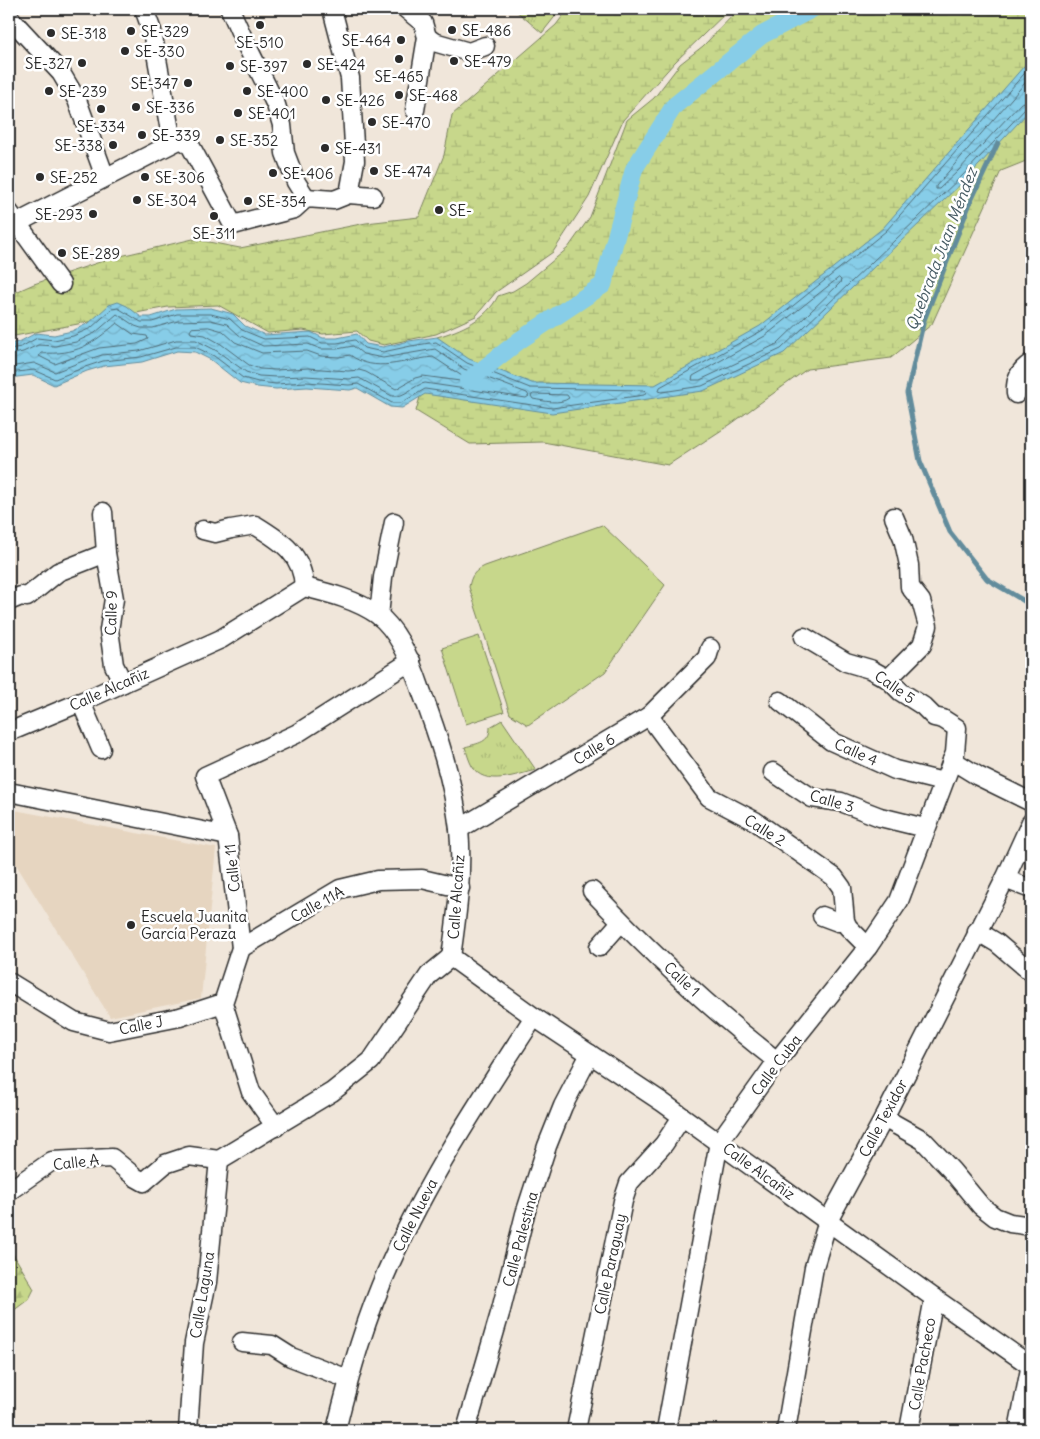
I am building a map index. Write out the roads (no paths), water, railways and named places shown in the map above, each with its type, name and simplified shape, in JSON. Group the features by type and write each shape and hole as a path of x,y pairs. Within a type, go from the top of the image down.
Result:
{"street":[{"path":"144,9 152,31 172,142"},
{"path":"230,9 276,105 282,125 285,153 296,182 306,198"},
{"path":"332,9 350,78 355,161 349,194"},
{"path":"406,9 423,24 427,37 415,110"},
{"path":"9,17 61,73 77,100 105,177"},
{"path":"427,37 434,42 469,52 485,46"},
{"path":"62,284 11,221 181,139 190,144 233,225 294,209 306,198 334,200 349,194 373,196"},
{"path":"1016,394 1015,385 1018,375 1031,363"},
{"name":"Calle 9","path":"104,512 106,553 114,599 109,630 114,665 123,683"},
{"path":"888,679 922,645 928,626 921,601 910,587 909,565 903,538 894,517"},
{"path":"379,616 383,577 394,522"},
{"path":"202,530 215,533 255,525 280,540 300,563 304,578 304,588"},
{"path":"9,601 21,596 27,597 58,572 106,553"},
{"name":"Calle Alcañiz","path":"9,732 81,702 233,632 304,588 341,596 379,616 392,631 411,661 447,763 459,829 460,888 451,957 534,1017 719,1142 934,1298 1031,1365"},
{"name":"Calle 5","path":"804,637 846,662 870,669 888,679 901,692 923,706 934,717 944,719 957,728"},
{"name":"Calle 6","path":"459,829 649,716 707,658 710,648"},
{"name":"Calle 11","path":"223,1004 241,948 228,836 205,776 296,734 411,661"},
{"name":"Calle 4","path":"780,701 831,741 895,770 943,782"},
{"path":"81,702 101,749"},
{"name":"Calle 2","path":"649,716 709,797 755,822 834,876 842,888 845,921"},
{"name":"Calle Cuba","path":"666,1430 719,1142 777,1061 868,947 899,900 955,753 957,728"},
{"path":"952,760 978,776 1031,802"},
{"name":"Calle 3","path":"773,772 812,798 841,802 880,817 926,828"},
{"path":"9,792 228,836"},
{"name":"Calle Texidor","path":"786,1430 814,1266 828,1221 884,1118 1005,879 1031,822"},
{"name":"Calle 11A","path":"241,948 340,889 378,880 422,879 460,888"},
{"path":"1005,879 1031,889"},
{"name":"Calle 1","path":"592,891 621,922 735,1029 777,1061"},
{"path":"822,916 838,922 845,921 848,927 868,947"},
{"path":"599,948 621,922"},
{"path":"977,931 997,943 1031,972"},
{"path":"219,1160 332,1092 371,1061 429,975 451,957"},
{"name":"Calle J","path":"9,982 74,1022 109,1031 180,1017 223,1004"},
{"path":"223,1004 251,1092 276,1127"},
{"name":"Calle Nueva","path":"336,1430 348,1379 390,1263 414,1213 457,1135 534,1017"},
{"name":"Calle Palestina","path":"466,1430 501,1310 524,1214 563,1106 590,1054"},
{"name":"Calle Paraguay","path":"576,1430 623,1201 629,1183 664,1144 682,1117"},
{"path":"884,1118 922,1140 952,1171 981,1206 994,1217 1010,1223 1031,1226"},
{"name":"Calle A","path":"9,1191 52,1161 112,1158 144,1182 165,1164 189,1156 219,1160"},
{"name":"Calle Laguna","path":"188,1430 194,1343 207,1282 219,1160"},
{"name":"Calle Pacheco","path":"909,1430 934,1298"},
{"path":"242,1342 272,1345 291,1357 348,1379"},
{"path":"1018,1430 1031,1365"}],"water":[{"path":"1031,58 1031,109 966,179 784,353 703,391 552,413 425,394 402,408 390,407 357,388 350,390 307,387 276,389 240,383 211,360 195,352 177,351 142,362 104,366 54,385 33,375 9,378 9,344 19,342 36,333 54,335 72,331 89,323 109,305 118,302 127,306 141,317 151,317 176,309 211,308 233,314 245,326 265,335 311,332 323,338 337,338 357,334 366,344 383,347 437,337 469,359 532,383 655,385 760,326 883,228"}],"waterway":[{"path":"468,381 520,340 603,285 634,169 674,106 762,35 812,9"},
{"name":"Quebrada Juan Méndez","path":"998,143 970,203 924,320 907,393 920,461 950,532 987,579 1031,605"}],"place":[{"name":"SE-510","path":"260,25"},
{"name":"SE-486","path":"452,30"},
{"name":"SE-329","path":"131,31"},
{"name":"SE-318","path":"51,33"},
{"name":"SE-464","path":"401,40"},
{"name":"SE-330","path":"125,51"},
{"name":"SE-465","path":"399,59"},
{"name":"SE-479","path":"454,61"},
{"name":"SE-327","path":"82,63"},
{"name":"SE-424","path":"307,64"},
{"name":"SE-397","path":"230,66"},
{"name":"SE-347","path":"188,83"},
{"name":"SE-239","path":"49,91"},
{"name":"SE-400","path":"247,91"},
{"name":"SE-468","path":"399,95"},
{"name":"SE-426","path":"326,100"},
{"name":"SE-336","path":"136,107"},
{"name":"SE-334","path":"101,109"},
{"name":"SE-401","path":"238,113"},
{"name":"SE-470","path":"372,122"},
{"name":"SE-339","path":"142,135"},
{"name":"SE-352","path":"220,140"},
{"name":"SE-338","path":"113,145"},
{"name":"SE-431","path":"325,148"},
{"name":"SE-474","path":"374,171"},
{"name":"SE-406","path":"273,173"},
{"name":"SE-252","path":"40,177"},
{"name":"SE-306","path":"145,177"},
{"name":"SE-304","path":"137,200"},
{"name":"SE-354","path":"248,201"},
{"name":"SE-","path":"439,210"},
{"name":"SE-293","path":"93,214"},
{"name":"SE-311","path":"214,216"},
{"name":"SE-289","path":"62,253"},
{"name":"Escuela Juanita García Peraza","path":"131,925"}]}
